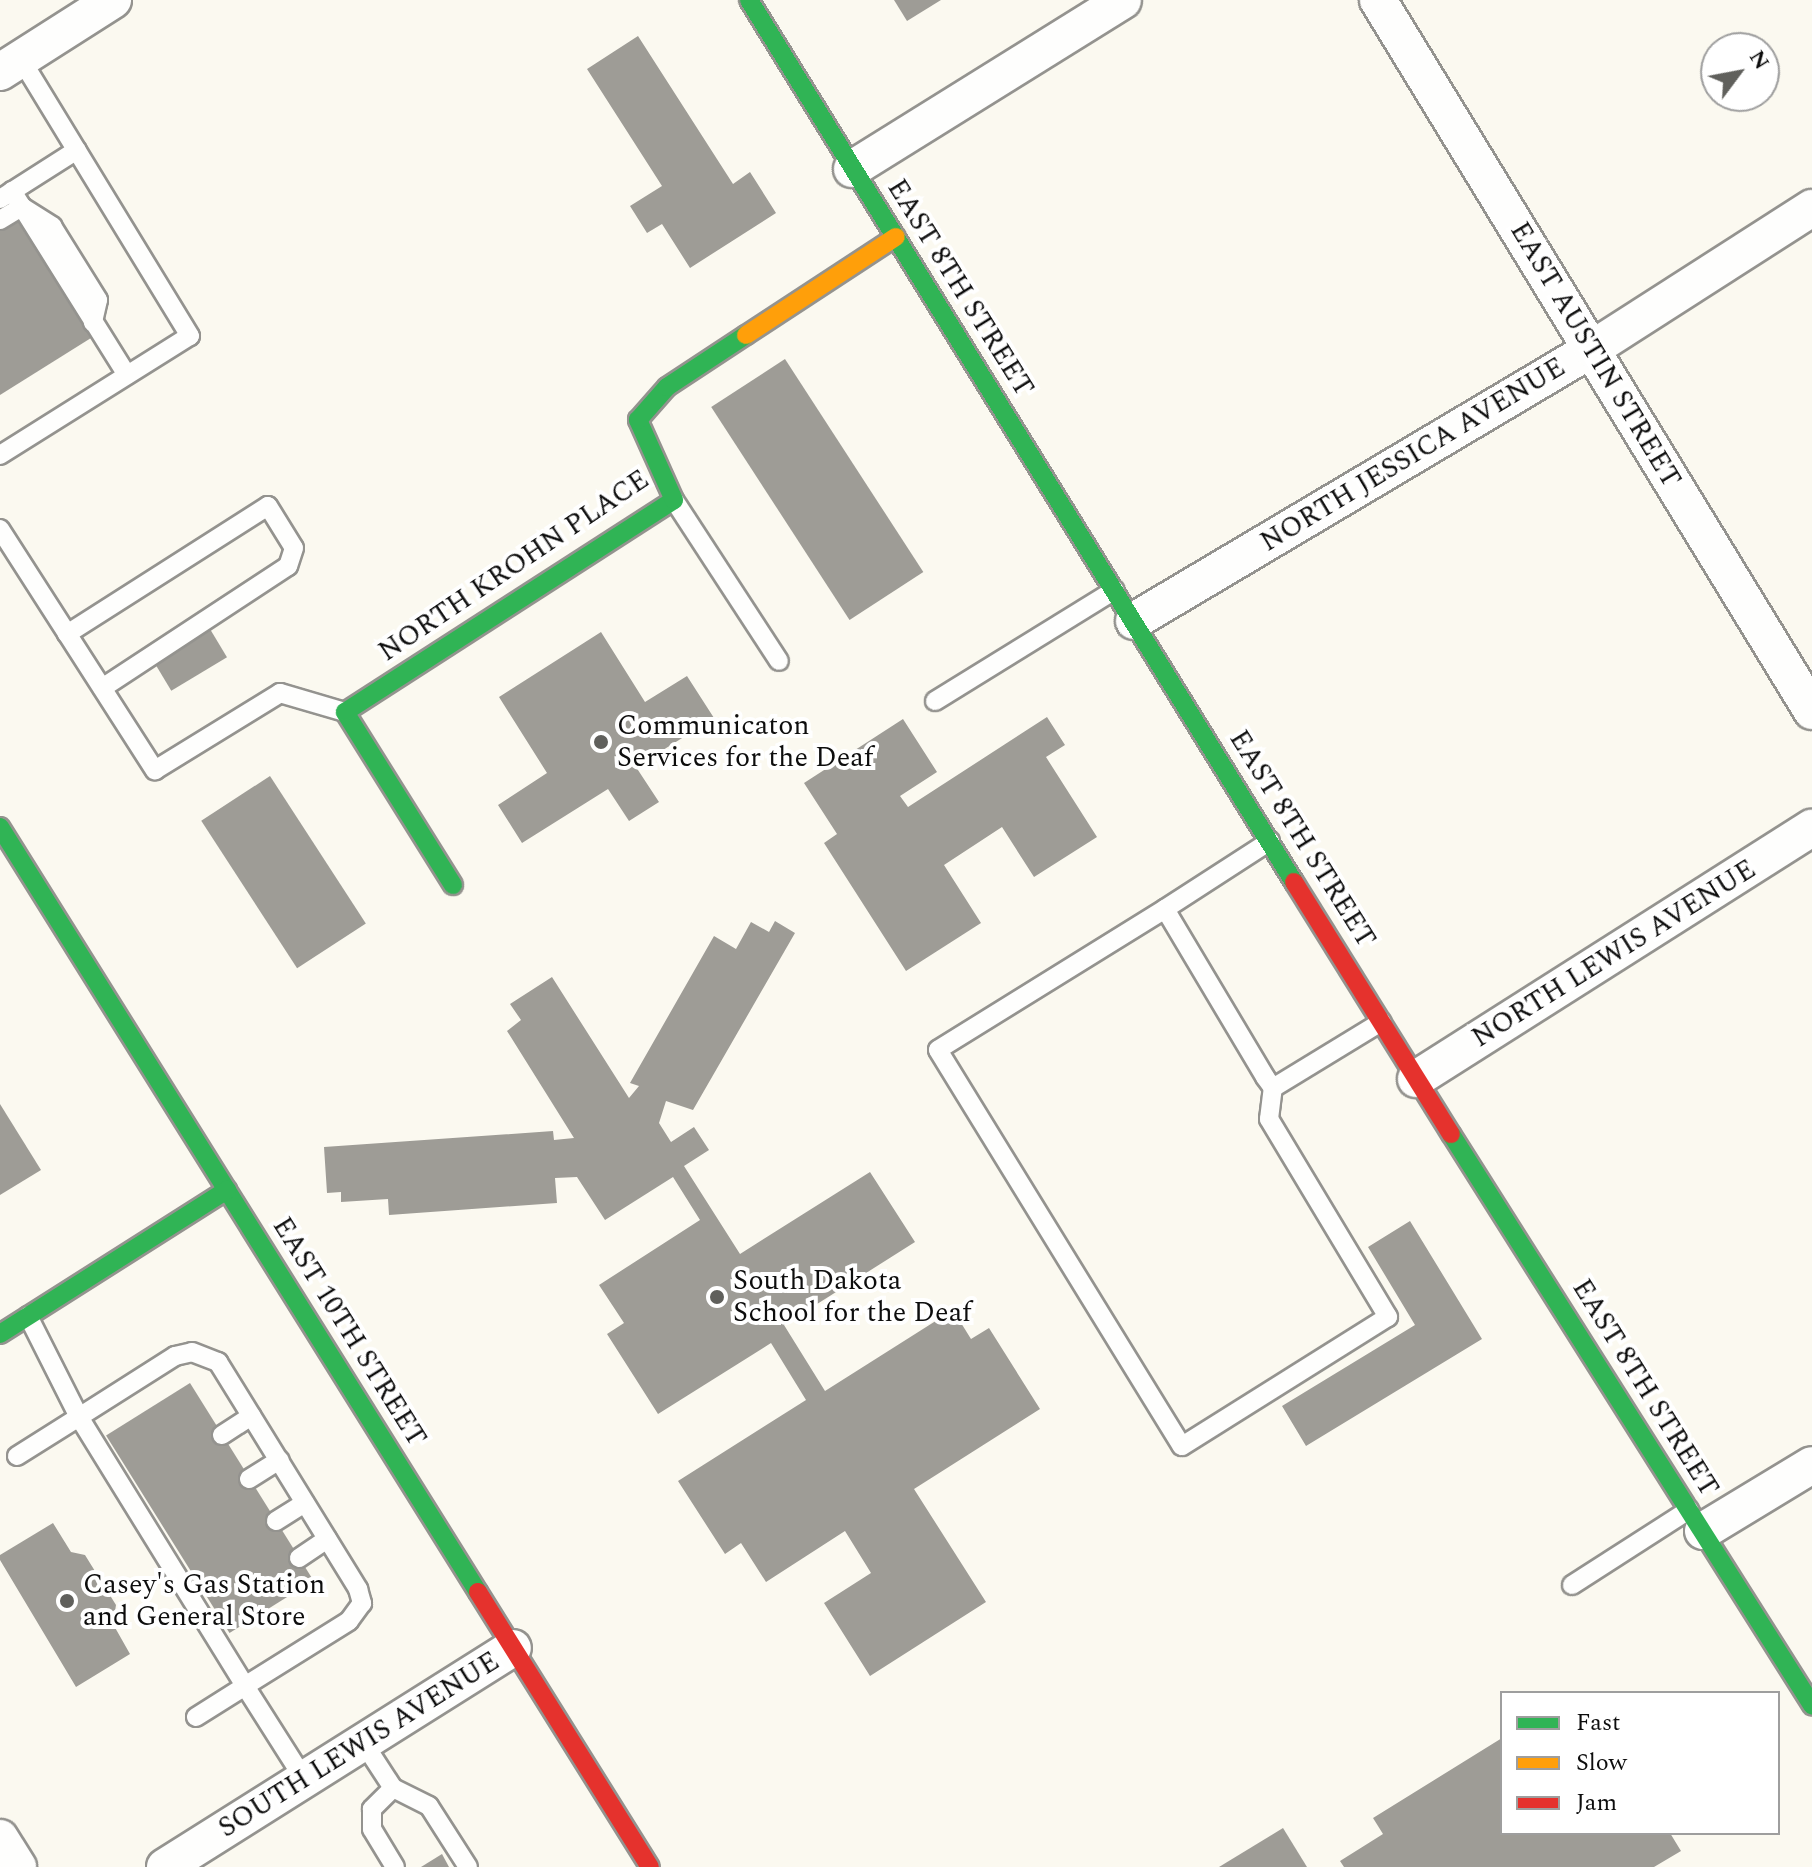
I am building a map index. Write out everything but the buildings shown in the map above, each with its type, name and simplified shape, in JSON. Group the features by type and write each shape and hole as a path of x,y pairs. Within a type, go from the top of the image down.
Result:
{"street":[{"path":"11,66 113,0"},
{"name":"EAST 8TH STREET","path":"749,0 1416,1079 1812,1705"},
{"path":"852,169 1123,0"},
{"name":"EAST AUSTIN STREET","path":"1378,0 1812,711"},
{"name":"NORTH JESSICA AVENUE","path":"1134,621 1592,349 1812,208"},
{"name":"NORTH KROHN PLACE","path":"345,712 674,500 638,420 667,387 896,237"},
{"path":"345,712 453,885"},
{"name":"EAST 10TH STREET","path":"0,827 650,1867"},
{"name":"NORTH LEWIS AVENUE","path":"1416,1079 1812,828"},
{"path":"0,1334 227,1190"},
{"path":"1696,1520 1812,1465"},
{"name":"SOUTH LEWIS AVENUE","path":"165,1867 513,1648"},
{"path":"0,1838 18,1867"}],"lane":[{"path":"0,455 190,336 77,150 11,66"},
{"path":"0,220 11,199 77,150"},
{"path":"11,199 127,375"},
{"path":"674,500 779,661"},
{"path":"67,634 268,506 294,548 288,566 102,688"},
{"path":"0,529 155,770 280,693 345,712"},
{"path":"935,701 1115,590"},
{"path":"1165,909 1273,1088 1269,1119 1388,1317 1182,1446 938,1050 1270,841"},
{"path":"1273,1088 1381,1022"},
{"path":"28,1316 79,1417 132,1490 209,1615 245,1686 304,1779"},
{"path":"17,1456 175,1356 192,1352 218,1362 327,1539 362,1603 349,1621 196,1717"},
{"path":"222,1435 251,1416"},
{"path":"249,1479 279,1460"},
{"path":"276,1521 305,1503"},
{"path":"1572,1585 1696,1520"},
{"path":"299,1558 327,1539"},
{"path":"363,1742 393,1788 429,1806 468,1867"},
{"path":"393,1788 372,1809 372,1829 395,1867"}],"traffic: fast":[{"path":"749,0 1294,882"},
{"path":"453,885 345,712 674,500 638,420 667,387 746,335"},
{"path":"0,827 478,1592"},
{"path":"1451,1134 1812,1705"},
{"path":"0,1334 227,1190"}],"traffic: slow":[{"path":"746,335 896,237"}],"traffic: jam":[{"path":"1294,882 1451,1134"},
{"path":"478,1592 650,1867"}],"place":[{"name":"Communicaton Services for the Deaf","path":"601,742"},
{"name":"South Dakota School for the Deaf","path":"717,1297"},
{"name":"Casey's Gas Station and General Store","path":"67,1601"}]}
